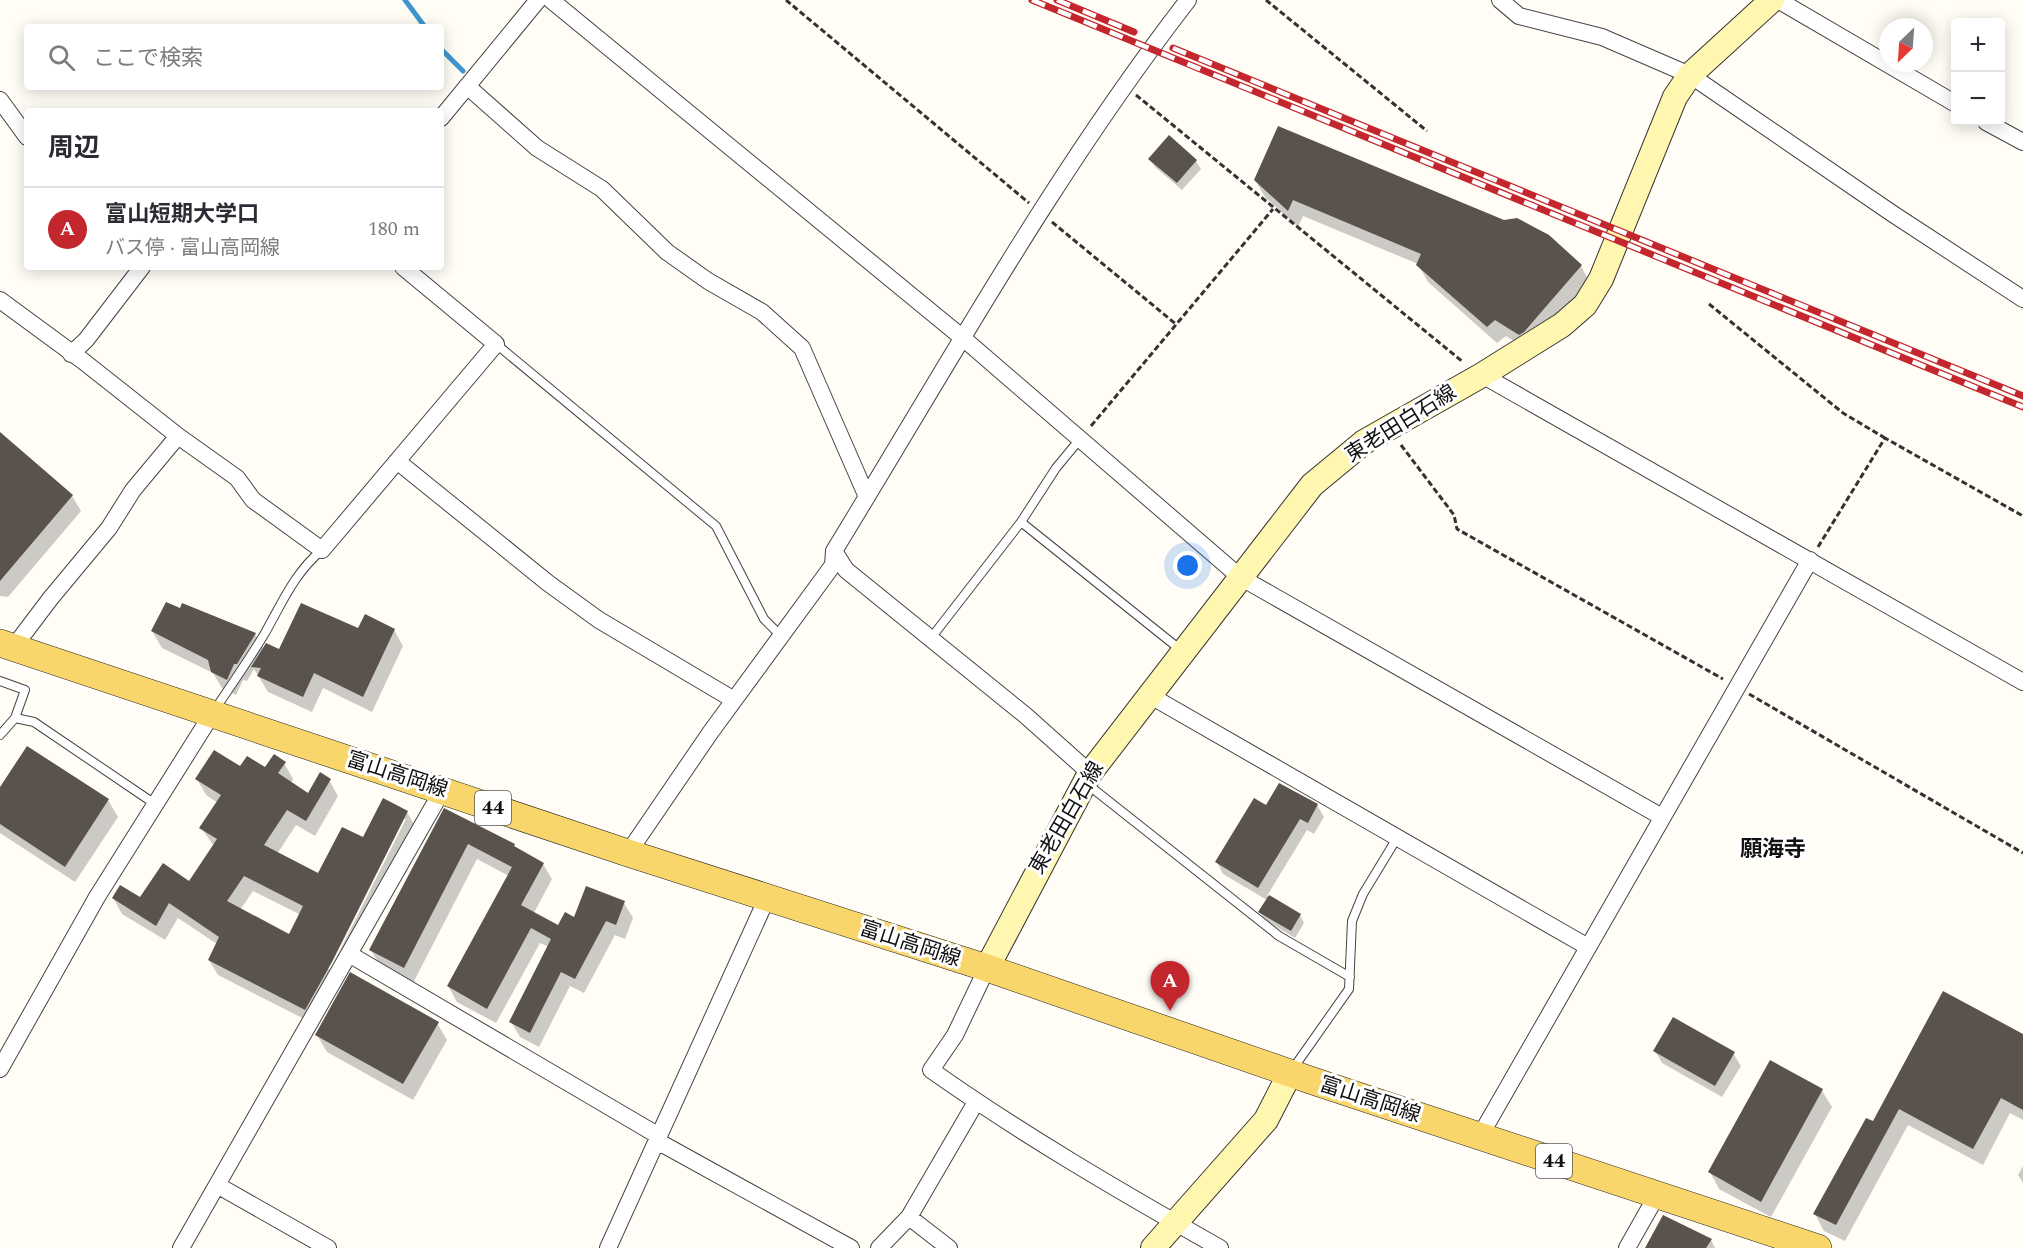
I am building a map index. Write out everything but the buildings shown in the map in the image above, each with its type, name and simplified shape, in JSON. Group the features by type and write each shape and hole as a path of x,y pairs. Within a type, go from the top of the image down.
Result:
{"main road":[{"name":"東老田白石線","path":"987,968 1087,777 1312,485 1364,442 1482,375 1562,325 1585,305 1601,279 1675,97 1690,75 1772,0"},
{"name":"富山高岡線","path":"7,645 628,853 987,968 1290,1073 1818,1248"},
{"path":"1153,1248 1266,1120 1290,1073"}],"street":[{"path":"444,114 538,0"},
{"path":"551,0 964,339 1240,576 1662,817"},
{"path":"628,853 734,700 833,565 834,551 1040,212 1123,85 1188,0"},
{"path":"1500,0 1519,16 1602,37 1690,75 1893,214 2023,299"},
{"path":"1778,0 1951,101"},
{"path":"467,86 537,148 602,189 667,252 708,281 762,312 802,348 867,497"},
{"path":"0,100 24,132"},
{"path":"1993,126 2023,142"},
{"path":"71,354 86,340 140,270"},
{"path":"0,300 178,436 237,478 253,500 322,550 496,344 407,270"},
{"path":"1482,375 2023,682"},
{"path":"7,645 109,528 133,490 178,436"},
{"path":"397,461 548,583 600,620 734,700"},
{"path":"834,551 846,570 1025,716 1087,777"},
{"path":"1480,1136 1810,560"},
{"path":"1149,695 1587,947"},
{"path":"0,1069 97,897 212,714"},
{"path":"181,1248 442,791"},
{"path":"614,1246 658,1139 767,898"},
{"path":"349,954 658,1139 851,1248"},
{"path":"987,968 955,1035 931,1070 976,1102 1220,1248"},
{"path":"879,1248 909,1217 976,1102"},
{"path":"217,1185 328,1248"},
{"path":"1628,1248 1657,1195"},
{"path":"909,1217 950,1248"}],"lane":[{"path":"496,344 716,526 764,619 781,636"},
{"path":"931,638 1021,522 1056,468 1080,439"},
{"path":"1021,522 1183,651"},
{"path":"212,714 265,633 280,602 308,561 322,550"},
{"path":"0,681 24,690 15,718 0,735"},
{"path":"15,718 34,722 155,804"},
{"path":"1087,777 1279,936 1350,977"},
{"path":"1290,1073 1349,989 1352,921 1363,894 1397,838"}],"path":[{"path":"786,0 1176,325"},
{"path":"1266,0 1427,131"},
{"path":"1123,85 1452,355 1482,375"},
{"path":"1080,439 1274,209"},
{"path":"1709,304 1843,412 2023,516"},
{"path":"1388,429 1454,515 1457,529 1737,687 2023,853"},
{"path":"1810,560 1885,438"}],"waterway":[{"path":"405,0 423,24"},
{"path":"444,52 463,71"}],"railway":[{"path":"1032,0 2023,407"},
{"path":"1057,0 1134,32"},
{"path":"1173,48 2023,396"}],"place":[{"name":"富山短期大学口","path":"1170,1011"}],"district":[{"name":"願海寺","path":"1773,849"}]}
